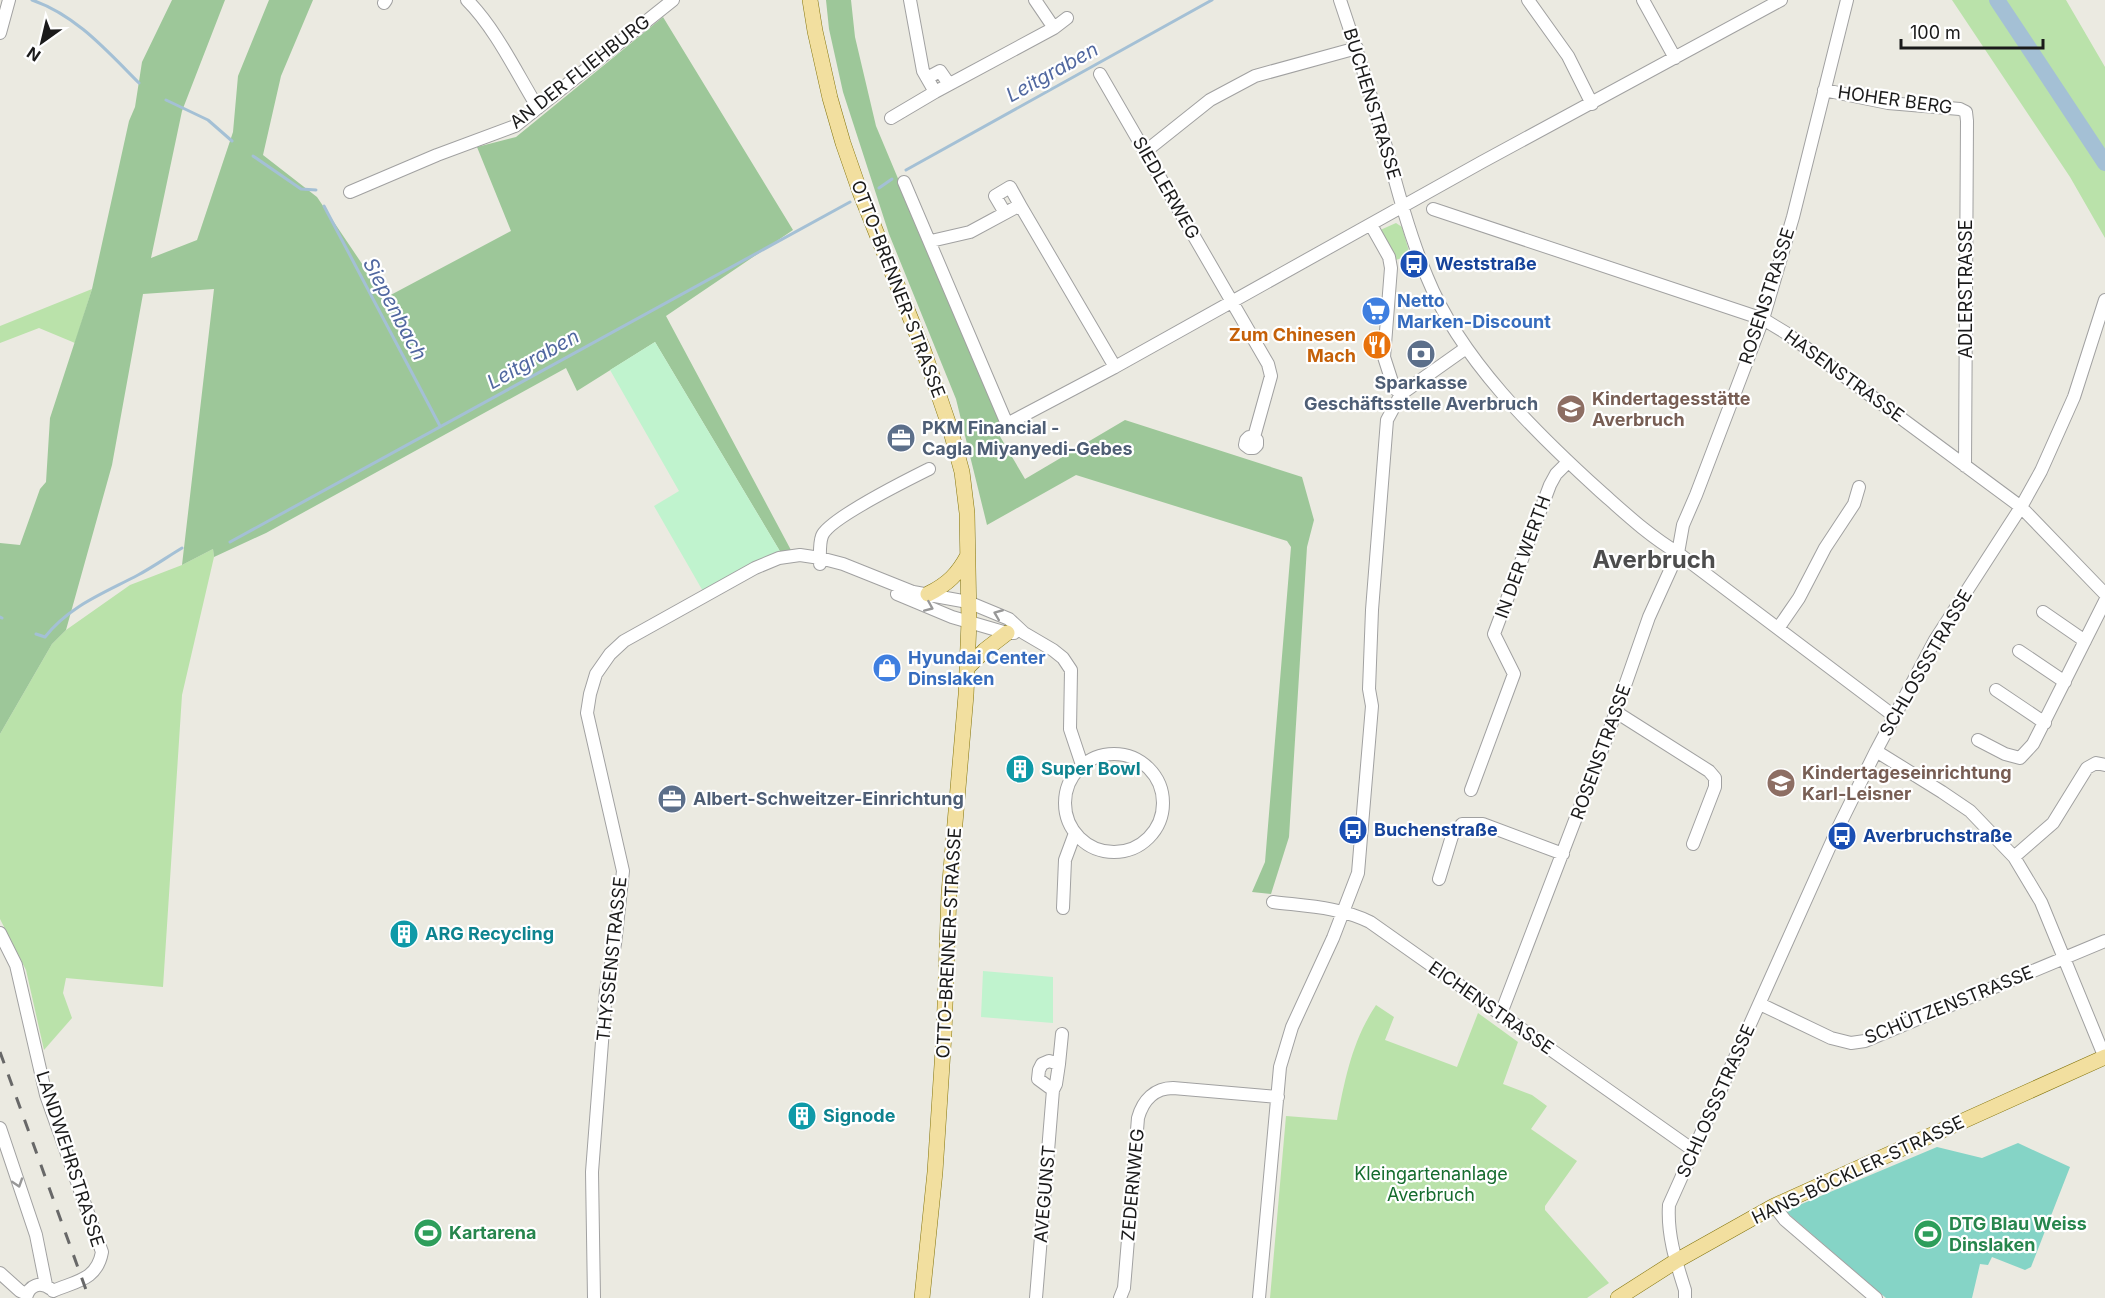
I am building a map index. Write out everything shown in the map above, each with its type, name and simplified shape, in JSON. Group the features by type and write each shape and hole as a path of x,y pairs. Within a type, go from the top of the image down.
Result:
{"main road":[{"name":"OTTO-BRENNER-STRASSE","path":"810,0 828,87 843,143 860,192 924,352 950,428 962,472 967,513 969,621 961,775 949,892 944,1035 935,1172 922,1298"},
{"path":"928,594 953,579 968,555"},
{"path":"967,668 1007,633"},
{"name":"HANS-BÖCKLER-STRASSE","path":"1618,1298 1676,1261 1774,1206 2105,1057"}],"street":[{"path":"0,33 9,0"},
{"path":"467,0 476,8 497,40 537,108"},
{"name":"AN DER FLIEHBURG","path":"350,192 437,155 515,126 673,0"},
{"path":"910,0 923,71 935,92"},
{"path":"1035,0 1054,28"},
{"name":"BUCHENSTRASSE","path":"1340,0 1357,48 1403,207"},
{"path":"1528,0 1568,56 1592,104"},
{"path":"1643,0 1675,58"},
{"path":"904,182 1007,424 1115,368 1482,162 1781,0"},
{"name":"ROSENSTRASSE","path":"1500,1016 1563,854 1649,617 1678,553 1683,525 1763,319 1792,217 1847,0"},
{"path":"891,118 1054,28 1067,18"},
{"path":"1146,151 1210,100 1255,76 1357,48"},
{"path":"927,78 940,70 949,84"},
{"name":"SIEDLERWEG","path":"1100,74 1268,364 1271,376 1254,437"},
{"name":"HOHER BERG","path":"1824,90 1887,103 1960,109 1966,112"},
{"name":"ADLERSTRASSE","path":"1965,466 1966,112"},
{"path":"1005,213 995,196 1010,187 1115,368"},
{"path":"931,242 970,232 1020,205"},
{"path":"1403,207 1427,278 1444,313 1466,348 1508,400 1568,462 1653,538 1678,553 1779,627 1894,716"},
{"name":"HASENSTRASSE","path":"1433,210 1509,241 1763,319 1814,352 2020,507 2105,594"},
{"path":"1371,225 1389,257 1391,268 1384,357 1394,388 1401,394"},
{"name":"SCHLOSSSTRASSE","path":"1685,1298 1668,1223 1669,1204 1838,828 1894,716 1935,640 2041,471 2074,397 2105,300"},
{"path":"1259,1298 1280,1067 1285,1047 1344,912 1358,873 1372,706 1369,689 1372,610 1387,420 1401,394 1466,348"},
{"name":"IN DER WERTH","path":"1471,790 1514,674 1494,634 1550,485 1556,474 1568,462"},
{"path":"820,561 822,537 826,529 860,506 929,468"},
{"path":"1779,627 1799,598 1825,548 1854,504 1859,487"},
{"name":"THYSSENSTRASSE","path":"820,561 952,617 1007,633 1024,633"},
{"name":"THYSSENSTRASSE","path":"594,1298 592,1172 606,990 615,944 623,871 587,713 596,674 602,664 624,641 755,568 820,561 843,564 913,592 968,602 1009,619 1024,633 1063,658 1071,670 1070,729 1082,765"},
{"path":"1978,740 2005,754 2019,758 2033,744 2105,601"},
{"path":"2043,612 2085,641"},
{"path":"2019,651 2065,682"},
{"path":"1996,690 2045,723"},
{"path":"1616,712 1709,771 1715,778 1715,787 1693,844"},
{"path":"1876,752 1970,811 2014,857 2041,902 2105,1057"},
{"path":"1113,753 1129,755 1144,763 1155,774 1162,789 1164,806 1161,822 1138,847 1122,852 1104,852 1088,845 1075,833 1066,816 1065,797 1071,780 1082,765 1096,756 1113,753"},
{"path":"2014,857 2053,823 2087,768 2096,763 2105,765"},
{"path":"1439,879 1452,836 1462,824 1483,824 1563,854"},
{"path":"1063,908 1065,860 1075,833"},
{"name":"EICHENSTRASSE","path":"1273,902 1344,912 1370,922 1500,1016 1693,1150"},
{"name":"LANDWEHRSTRASSE","path":"0,933 16,965 46,1095 102,1252 100,1264 92,1275 40,1292"},
{"name":"SCHÜTZENSTRASSE","path":"1760,1004 1831,1038 1851,1043 1865,1041 2105,941"},
{"name":"AVEGUNST","path":"1036,1298 1053,1090 1056,1084 1062,1034"},
{"path":"1053,1090 1038,1079 1039,1070 1042,1064 1049,1062 1059,1064"},
{"name":"ZEDERNWEG","path":"1120,1298 1124,1288 1138,1118 1146,1101 1164,1088 1278,1097"},
{"path":"0,1128 36,1235 41,1260 40,1292 20,1291 0,1273"},
{"path":"1774,1206 1785,1220 1876,1298"}],"green space":[{"path":"172,0 225,0 182,111 151,258 197,240 233,132 238,76 269,0 313,0 281,76 263,155 317,197 385,298 511,231 477,147 516,137 663,17 793,230 666,316 792,552 781,553 655,342 577,391 566,368 266,533 214,557 213,549 182,565 214,289 143,294 112,465 66,630 52,644 0,734 0,543 20,545 40,489 46,482 50,418 92,289 129,121 135,107 142,62"},
{"path":"826,0 851,0 855,37 876,126 1000,422 998,433 1025,479 1125,420 1302,477 1314,520 1307,547 1289,837 1271,894 1252,892 1265,862 1291,547 1287,541 1076,475 987,525 956,399 889,234 843,92 829,29"},
{"path":"1952,0 2066,0 2105,67 2105,238 2070,177"},
{"path":"1396,223 1402,227 1410,255 1393,261 1378,231"},
{"path":"92,289 75,343 39,328 0,343 0,326"},
{"path":"655,342 781,553 704,593 654,506 679,491 610,370"},
{"path":"213,549 214,557 182,695 163,987 66,978 63,993 72,1018 44,1050 26,970 0,919 0,734 52,644 66,630 130,585 182,565"},
{"path":"983,971 1053,977 1053,1023 981,1017"},
{"name":"Kleingartenanlage Averbruch","path":"1376,1005 1394,1017 1385,1040 1457,1067 1478,1013 1518,1042 1503,1084 1532,1095 1547,1106 1531,1129 1577,1161 1545,1206 1545,1210 1609,1283 1587,1298 1270,1298 1286,1116 1337,1120 1355,1046"}],"shaded area":[{"name":"DTG Blau Weiss Dinslaken","path":"2018,1143 2070,1167 2031,1267 2025,1270 1992,1257 1988,1265 1980,1264 1972,1298 1886,1298 1785,1211 1937,1147 1982,1158"}],"waterway":[{"name":"Siepenbach","path":"32,0 77,24 139,83"},
{"name":"Leitgraben","path":"906,170 1212,0"},
{"path":"1997,0 2105,163"},
{"name":"Siepenbach","path":"166,100 208,120 232,141"},
{"name":"Siepenbach","path":"253,156 301,189 316,190"},
{"name":"Leitgraben","path":"879,188 892,179"},
{"name":"Leitgraben","path":"230,542 850,202"},
{"name":"Siepenbach","path":"324,206 440,426"},
{"name":"Leitgraben","path":"36,634 45,637 54,626 76,609 144,572 182,548"}],"railway":[{"path":"0,1052 89,1298"}],"place":[{"name":"Weststraße","path":"1414,264"},
{"name":"Netto Marken-Discount","path":"1376,311"},
{"name":"Zum Chinesen Mach","path":"1377,345"},
{"name":"Sparkasse Geschäftsstelle Averbruch","path":"1421,354"},
{"name":"Kindertagesstätte Averbruch","path":"1571,409"},
{"name":"PKM Financial - Cagla Miyanyedi-Gebes","path":"901,438"},
{"name":"Hyundai Center Dinslaken","path":"887,668"},
{"name":"Super Bowl","path":"1020,769"},
{"name":"Kindertageseinrichtung Karl-Leisner","path":"1781,783"},
{"name":"Albert-Schweitzer-Einrichtung","path":"672,799"},
{"name":"Buchenstraße","path":"1353,830"},
{"name":"Averbruchstraße","path":"1842,836"},
{"name":"ARG Recycling","path":"404,934"},
{"name":"Signode","path":"802,1116"},
{"name":"Kartarena","path":"428,1233"},
{"name":"DTG Blau Weiss Dinslaken","path":"1928,1234"}],"district":[{"name":"Averbruch","path":"1654,560"}]}
